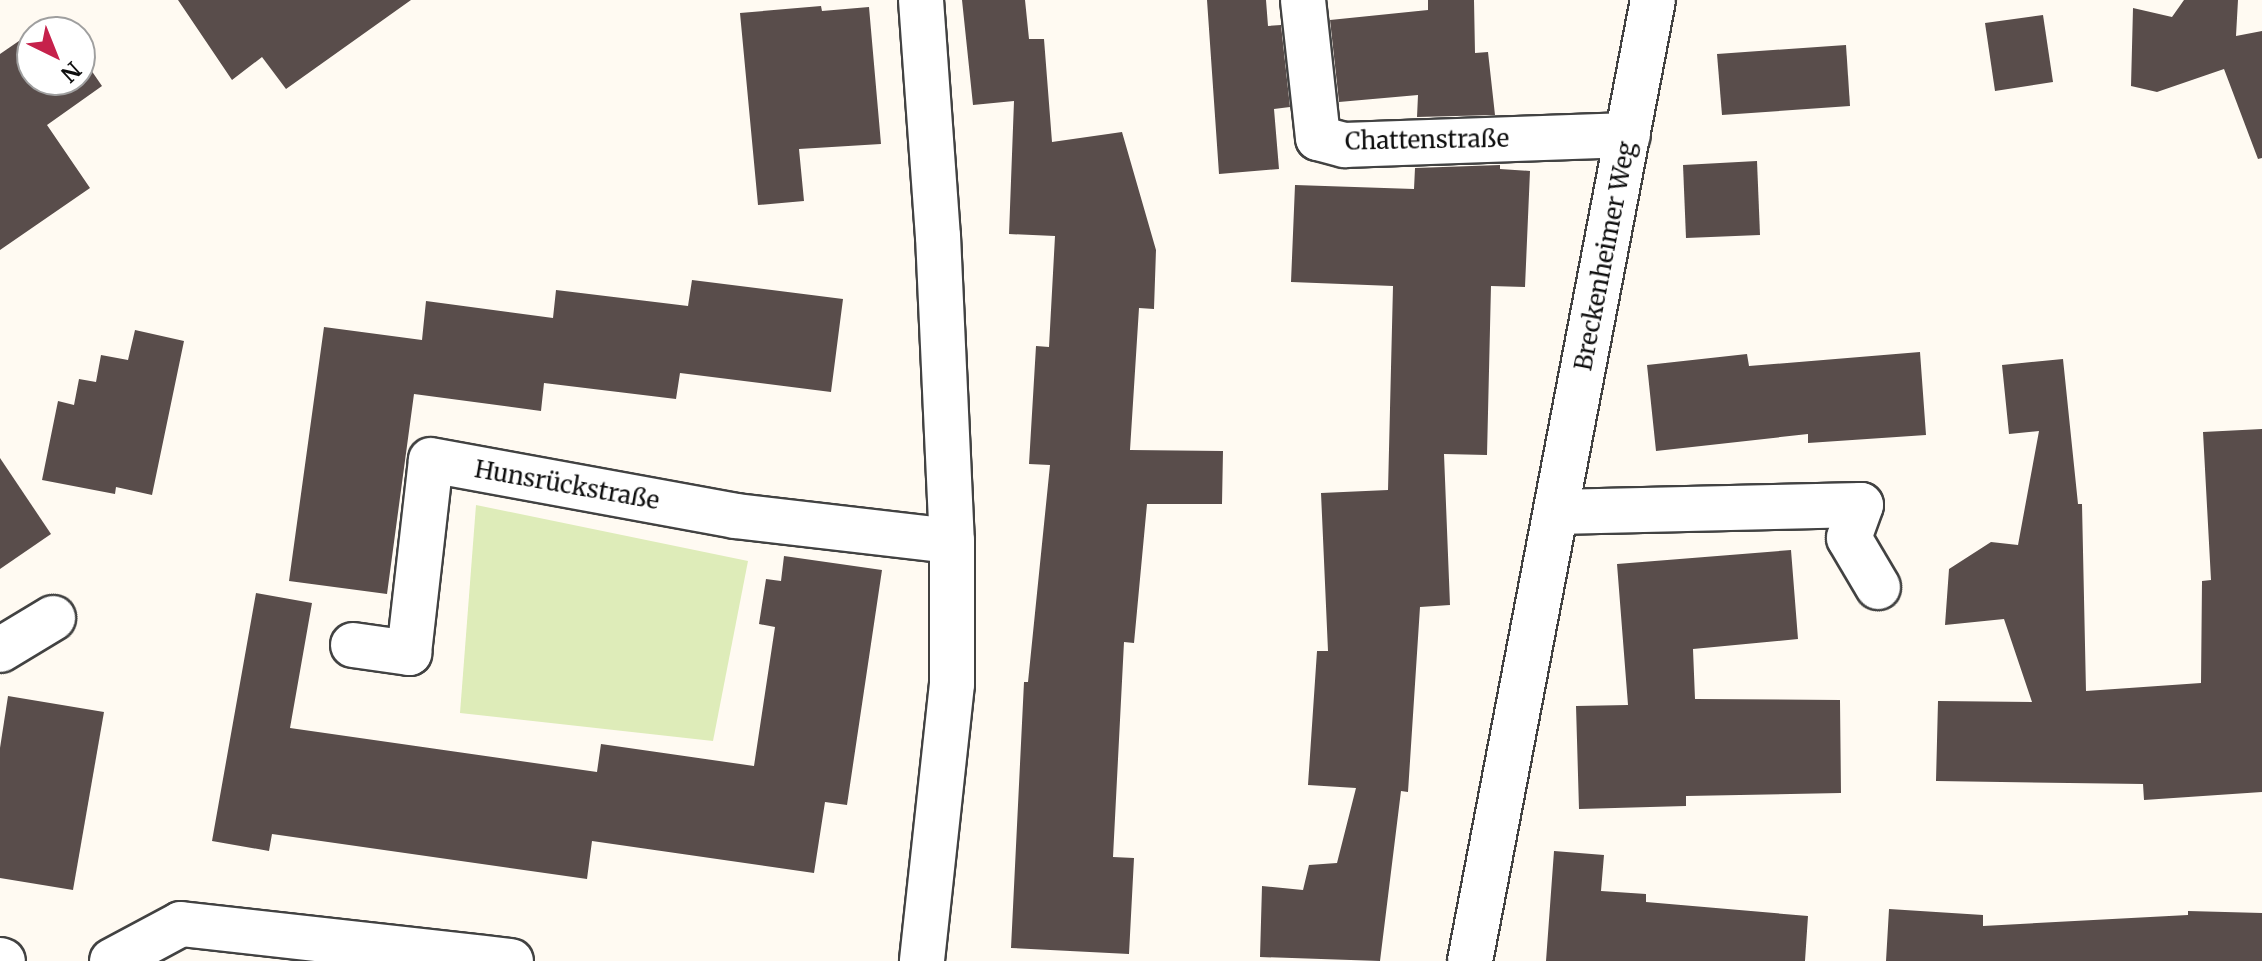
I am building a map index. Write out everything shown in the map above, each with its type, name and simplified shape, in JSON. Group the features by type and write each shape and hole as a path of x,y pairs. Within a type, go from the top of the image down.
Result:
{"street":[{"path":"921,0 938,236 952,541 952,684 922,961"},
{"name":"Chattenstraße","path":"1303,0 1318,138 1345,145 1628,135"},
{"name":"Breckenheimer Weg","path":"1470,961 1653,0"},
{"name":"Hunsrückstraße","path":"353,645 409,653 431,460 735,516 952,541"},
{"path":"1556,512 1861,505 1849,538 1878,587"},
{"path":"0,650 53,618"},
{"path":"112,961 181,924 511,961"}],"green space":[{"path":"476,505 748,561 713,741 460,713"}],"building":[{"path":"178,0 411,0 286,89 262,57 232,80"},
{"path":"962,0 1025,0 1029,39 1044,39 1052,142 1122,132 1156,250 1154,309 1139,308 1130,450 1223,451 1222,504 1147,504 1134,643 1124,642 1113,857 1134,858 1129,954 1011,948 1024,682 1028,682 1050,465 1029,464 1036,346 1049,347 1055,236 1009,234 1014,101 973,105"},
{"path":"1207,0 1266,0 1268,26 1281,25 1290,107 1274,109 1279,169 1219,174"},
{"path":"1428,0 1474,0 1475,53 1488,52 1495,115 1417,117 1418,95 1339,102 1330,20 1428,10"},
{"path":"2184,0 2238,0 2236,36 2262,31 2262,158 2258,159 2224,69 2157,92 2131,86 2133,8 2172,17"},
{"path":"821,6 822,11 869,7 881,144 799,149 804,201 758,205 740,13"},
{"path":"2043,15 2053,82 1995,91 1985,23"},
{"path":"16,43 16,96 88,96 47,125 90,188 0,250 0,54"},
{"path":"1846,45 1850,106 1722,115 1717,54"},
{"path":"1757,161 1760,235 1686,238 1683,165"},
{"path":"1500,165 1500,169 1530,171 1525,287 1491,286 1487,455 1444,454 1450,605 1420,607 1408,792 1401,791 1380,961 1260,957 1262,886 1303,890 1309,865 1337,863 1356,788 1308,785 1317,651 1328,651 1321,493 1388,490 1393,286 1291,282 1295,185 1414,189 1415,168"},
{"path":"692,280 843,299 831,392 680,373 676,399 544,383 541,411 414,394 387,594 289,581 324,327 422,340 426,301 553,318 556,290 688,306"},
{"path":"135,330 184,341 152,495 116,487 115,494 42,480 58,401 74,405 79,379 96,382 101,355 128,360"},
{"path":"1920,352 1926,435 1808,443 1808,434 1656,451 1647,365 1747,354 1749,366"},
{"path":"2063,359 2078,504 2082,504 2086,691 2201,683 2202,581 2211,580 2203,432 2262,429 2262,792 2144,800 2143,784 1936,781 1938,701 2032,702 2004,619 1945,625 1949,569 1991,542 2018,545 2039,431 2009,434 2002,365"},
{"path":"0,458 51,534 0,569"},
{"path":"1791,550 1798,639 1693,649 1695,699 1840,700 1841,793 1686,796 1686,806 1579,809 1576,706 1628,705 1617,564"},
{"path":"784,556 882,570 847,805 825,802 814,873 592,841 587,879 272,834 269,851 212,841 256,593 312,603 290,728 597,772 601,744 754,766 775,627 759,624 766,579 781,581"},
{"path":"8,696 104,712 73,890 0,878 0,748"},
{"path":"1554,851 1604,855 1601,891 1646,894 1646,902 1808,916 1805,961 1546,961"},
{"path":"1889,909 1983,915 1983,926 2188,915 2188,911 2262,913 2262,961 1886,961"}]}
